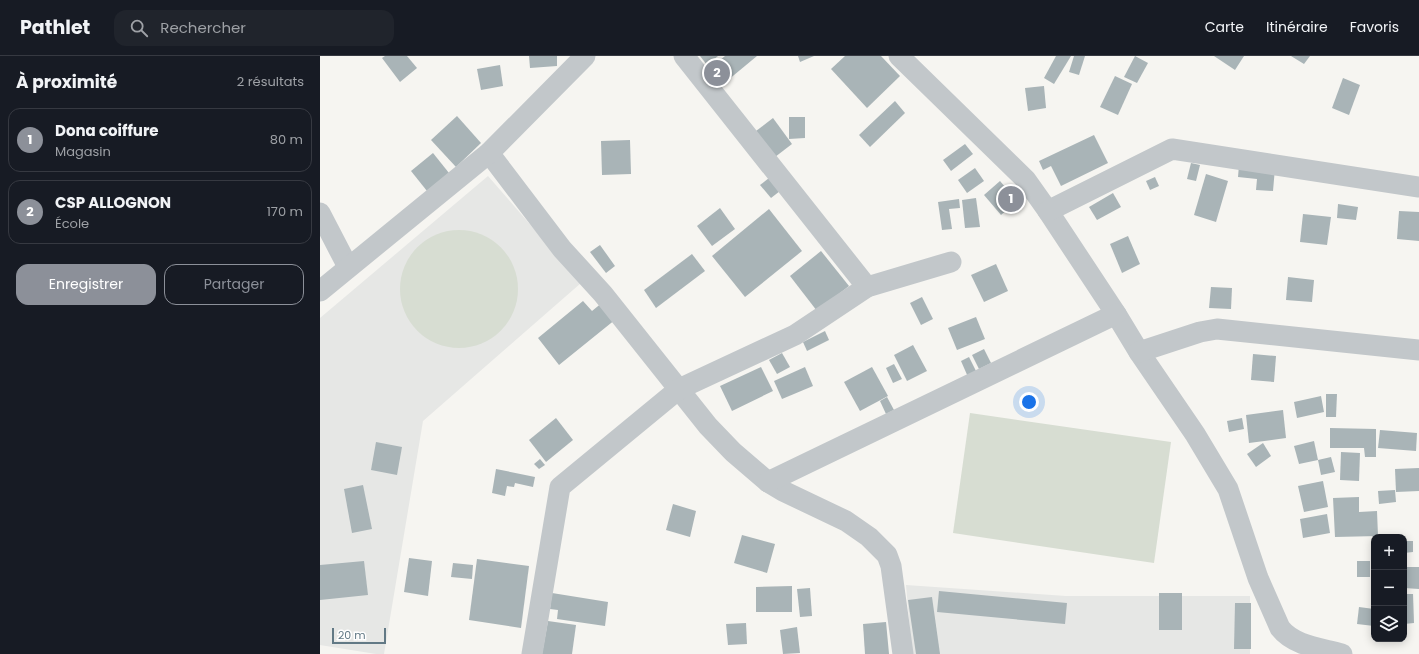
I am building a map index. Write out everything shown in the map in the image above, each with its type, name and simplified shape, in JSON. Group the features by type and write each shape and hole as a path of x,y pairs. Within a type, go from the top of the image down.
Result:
{"street":[{"path":"320,290 489,153 585,56"},
{"path":"684,56 867,287"},
{"path":"899,56 1026,180 1048,211 1116,314 1139,352 1195,434 1228,489 1258,578 1280,628 1294,641 1342,654"},
{"path":"1048,211 1172,148 1419,188"},
{"path":"489,153 562,249 604,294 708,426 733,452 768,482 846,520 869,537 887,555 891,566 903,654"},
{"path":"320,213 348,267"},
{"path":"532,654 560,487 679,389 795,336 867,287 951,262"},
{"path":"768,482 1116,314"},
{"path":"1139,352 1200,332 1217,329 1419,348"}],"shaded area":[{"path":"488,176 581,283 423,421 384,654 320,645 320,318"},
{"path":"459,230 470,231 482,235 501,247 513,266 517,278 517,300 513,312 501,331 482,343 470,347 459,348 448,347 436,343 417,331 405,312 401,300 400,289 401,278 405,266 417,247 436,235 448,231"},
{"path":"970,413 1171,442 1154,563 953,533"},
{"path":"906,585 1066,596 1250,596 1250,654 912,654"}],"building":[{"path":"385,56 407,56 417,68 400,82 382,58"},
{"path":"529,56 557,56 557,66 530,68"},
{"path":"700,56 718,56 707,65"},
{"path":"725,56 757,56 722,85 709,69"},
{"path":"798,56 814,56 800,62"},
{"path":"845,56 881,56 900,76 867,108 831,69"},
{"path":"1056,56 1071,56 1054,84 1044,78"},
{"path":"1074,56 1085,56 1079,75 1069,72"},
{"path":"1135,56 1148,63 1137,83 1124,77"},
{"path":"1214,56 1244,56 1235,70"},
{"path":"1291,56 1310,56 1304,64"},
{"path":"500,65 503,86 481,90 477,69"},
{"path":"1115,76 1132,84 1118,115 1100,107"},
{"path":"1343,78 1360,85 1349,115 1332,108"},
{"path":"1044,86 1046,108 1028,111 1025,88"},
{"path":"895,101 905,113 870,147 859,135"},
{"path":"457,116 481,143 456,167 431,140"},
{"path":"789,117 805,117 805,138 789,139"},
{"path":"773,118 792,144 775,157 756,131"},
{"path":"1094,135 1108,163 1061,186 1051,166 1043,170 1039,161"},
{"path":"630,140 631,174 602,175 601,141"},
{"path":"965,144 973,154 951,171 943,160"},
{"path":"433,153 449,173 427,191 411,171"},
{"path":"1191,163 1200,165 1196,181 1187,179"},
{"path":"1239,165 1275,168 1273,191 1256,190 1257,179 1238,177"},
{"path":"975,168 984,181 967,193 958,180"},
{"path":"1206,174 1228,181 1216,222 1194,215"},
{"path":"1155,177 1159,186 1150,190 1146,181"},
{"path":"769,178 780,191 771,198 760,185"},
{"path":"1000,181 1017,201 1001,215 984,195"},
{"path":"1113,193 1121,207 1097,220 1089,207"},
{"path":"976,198 980,227 965,228 962,200"},
{"path":"959,199 960,208 949,209 952,229 942,230 938,202"},
{"path":"1338,204 1358,207 1356,220 1337,218"},
{"path":"720,208 735,229 712,246 697,226"},
{"path":"769,209 802,251 745,297 712,256"},
{"path":"1399,211 1419,212 1419,241 1397,239"},
{"path":"1303,214 1331,217 1327,245 1300,242"},
{"path":"1128,236 1140,264 1122,273 1110,244"},
{"path":"600,245 615,266 606,273 590,252"},
{"path":"821,251 849,286 817,311 790,276"},
{"path":"692,254 705,271 656,308 644,290"},
{"path":"996,264 1008,291 984,302 971,275"},
{"path":"1288,277 1314,280 1312,302 1286,300"},
{"path":"1211,287 1232,288 1231,309 1209,308"},
{"path":"922,297 933,319 921,325 910,303"},
{"path":"583,301 592,311 603,302 616,319 559,365 538,338"},
{"path":"976,317 985,339 957,350 948,328"},
{"path":"825,331 829,340 807,351 803,342"},
{"path":"913,345 927,371 907,381 894,355"},
{"path":"984,349 991,363 979,369 972,355"},
{"path":"782,353 790,367 777,374 769,360"},
{"path":"1253,354 1276,356 1274,382 1251,380"},
{"path":"969,357 977,373 968,377 961,361"},
{"path":"894,364 902,379 893,383 886,368"},
{"path":"761,367 773,391 732,411 720,386"},
{"path":"805,367 813,386 782,399 774,381"},
{"path":"872,367 888,396 860,411 844,382"},
{"path":"1326,394 1337,394 1336,417 1326,417"},
{"path":"1321,396 1324,412 1297,418 1294,402"},
{"path":"887,397 894,410 886,414 880,401"},
{"path":"1283,410 1286,438 1249,443 1246,415"},
{"path":"556,418 573,440 546,462 529,440"},
{"path":"1242,418 1244,429 1229,432 1227,421"},
{"path":"1330,428 1376,429 1376,457 1365,457 1364,448 1330,448"},
{"path":"1380,430 1417,433 1416,451 1378,448"},
{"path":"1314,441 1318,460 1299,464 1294,446"},
{"path":"376,442 402,447 397,475 371,470"},
{"path":"1263,443 1271,456 1256,467 1247,454"},
{"path":"1341,452 1360,453 1359,481 1340,480"},
{"path":"1331,457 1335,472 1321,475 1318,460"},
{"path":"540,459 545,465 539,469 534,464"},
{"path":"1419,468 1419,491 1396,492 1395,469"},
{"path":"496,469 535,477 533,487 515,483 514,487 507,486 505,496 492,493"},
{"path":"1323,481 1328,507 1304,512 1298,486"},
{"path":"363,485 372,529 352,533 344,489"},
{"path":"1395,490 1396,502 1379,504 1378,491"},
{"path":"1359,497 1359,512 1377,511 1378,534 1371,534 1371,536 1335,537 1333,498"},
{"path":"673,504 696,511 690,537 666,530"},
{"path":"1327,514 1330,533 1303,538 1300,519"},
{"path":"742,535 775,544 767,573 734,563"},
{"path":"1407,541 1413,541 1413,552 1407,553"},
{"path":"409,558 432,561 428,596 404,592"},
{"path":"477,559 529,566 521,628 469,620"},
{"path":"364,561 368,595 320,600 320,565"},
{"path":"1357,561 1370,561 1370,577 1357,577"},
{"path":"453,563 473,565 472,579 451,577"},
{"path":"1407,567 1419,567 1419,589 1407,588"},
{"path":"792,586 792,612 756,612 756,587"},
{"path":"810,588 812,616 800,617 797,589"},
{"path":"939,591 1067,603 1065,624 937,612"},
{"path":"552,593 608,602 605,626 557,619 558,610 550,609"},
{"path":"1159,593 1182,593 1182,630 1159,630"},
{"path":"1407,594 1413,594 1414,623 1407,624"},
{"path":"932,597 940,654 916,654 908,600"},
{"path":"1235,603 1251,603 1251,649 1234,649"},
{"path":"1359,607 1371,609 1371,626 1357,624"},
{"path":"548,621 576,625 572,654 542,654"},
{"path":"886,622 889,654 865,654 863,624"},
{"path":"746,623 747,644 728,645 726,624"},
{"path":"797,627 800,653 783,654 780,630"}],"place":[{"name":"CSP ALLOGNON","path":"717,73"},
{"name":"Dona coiffure","path":"1011,199"}]}
